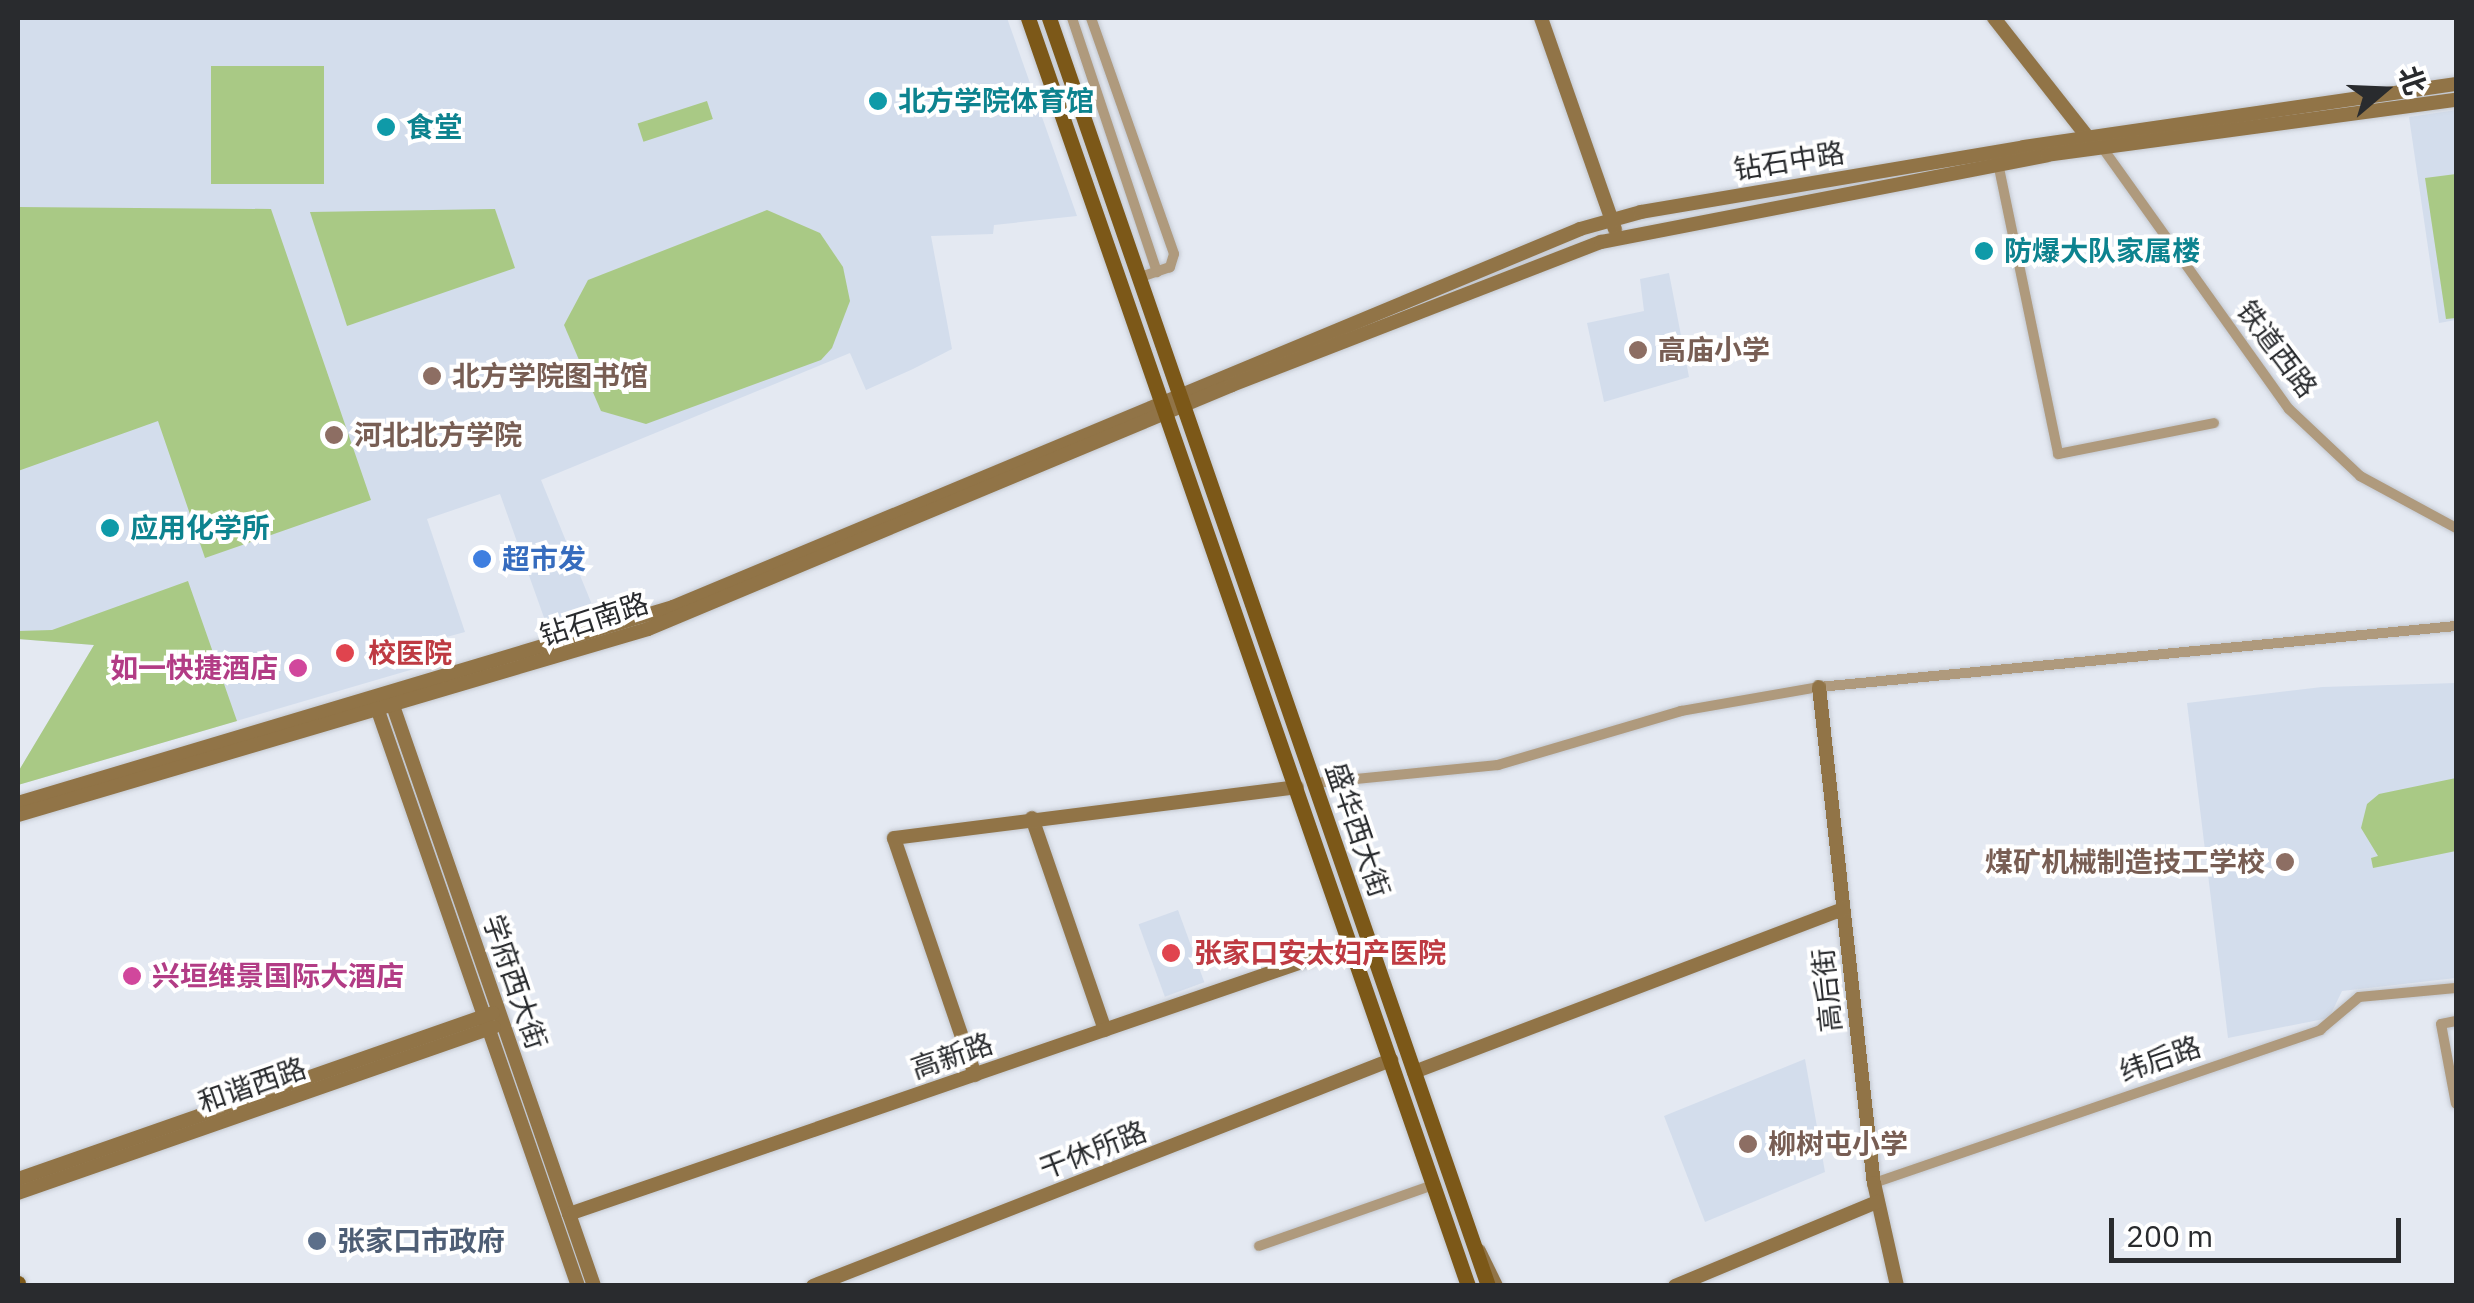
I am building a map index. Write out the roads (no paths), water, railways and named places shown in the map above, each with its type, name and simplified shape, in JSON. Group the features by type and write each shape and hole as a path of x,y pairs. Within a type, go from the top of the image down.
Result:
{"main road":[{"name":"盛华西大街","path":"1028,18 1468,1286"},
{"path":"1049,18 1145,271"},
{"path":"1541,18 1618,238"},
{"path":"1994,18 2090,140"},
{"name":"钻石中路","path":"1182,398 1470,270 1612,220 2456,84"},
{"name":"钻石中路","path":"1162,406 1539,261 1618,238 2104,150 2456,100"},
{"name":"盛华西大街","path":"1145,271 1182,398 1488,1286"},
{"name":"钻石南路","path":"18,814 383,702 673,607 1162,406"},
{"path":"1230,597 1250,590"},
{"name":"高后街","path":"1820,686 1874,1182 1897,1286"},
{"name":"钻石南路","path":"18,804 383,702"},
{"name":"学府西大街","path":"383,702 493,1020 578,1286"},
{"path":"975,1074 894,838 1296,787"},
{"path":"1032,818 1106,1030"},
{"path":"1414,1072 1843,909"},
{"name":"高新路","path":"569,1214 1351,945"},
{"name":"学府西大街","path":"493,1020 594,1286"},
{"name":"和谐西路","path":"18,1179 493,1020"},
{"name":"和谐西路","path":"18,1193 493,1020"},
{"name":"干休所路","path":"813,1286 1391,1060"},
{"path":"1675,1286 1877,1202"},
{"path":"1472,1241 1496,1286"}],"street":[{"path":"1072,18 1145,271 1170,268 1174,254 1090,18"},
{"name":"铁道西路","path":"2104,150 2289,410 2360,476 2456,528"},
{"path":"1999,168 2058,454 2214,422"},
{"path":"1316,783 1498,765 1681,711 1820,686 2456,626"},
{"name":"纬后路","path":"1874,1182 2320,1030 2359,998 2456,988"},
{"path":"2456,1020 2442,1024 2456,1102"},
{"path":"1260,1246 1433,1185"}],"place":[{"name":"北方学院体育馆","path":"878,101"},
{"name":"食堂","path":"386,127"},
{"name":"防爆大队家属楼","path":"1984,251"},
{"name":"高庙小学","path":"1638,350"},
{"name":"北方学院图书馆","path":"432,376"},
{"name":"河北北方学院","path":"334,435"},
{"name":"应用化学所","path":"110,528"},
{"name":"超市发","path":"482,559"},
{"name":"校医院","path":"345,653"},
{"name":"如一快捷酒店","path":"298,668"},
{"name":"煤矿机械制造技工学校","path":"2285,862"},
{"name":"张家口安太妇产医院","path":"1171,953"},
{"name":"兴垣维景国际大酒店","path":"132,976"},
{"name":"柳树屯小学","path":"1748,1144"},
{"name":"张家口市政府","path":"317,1241"}]}
